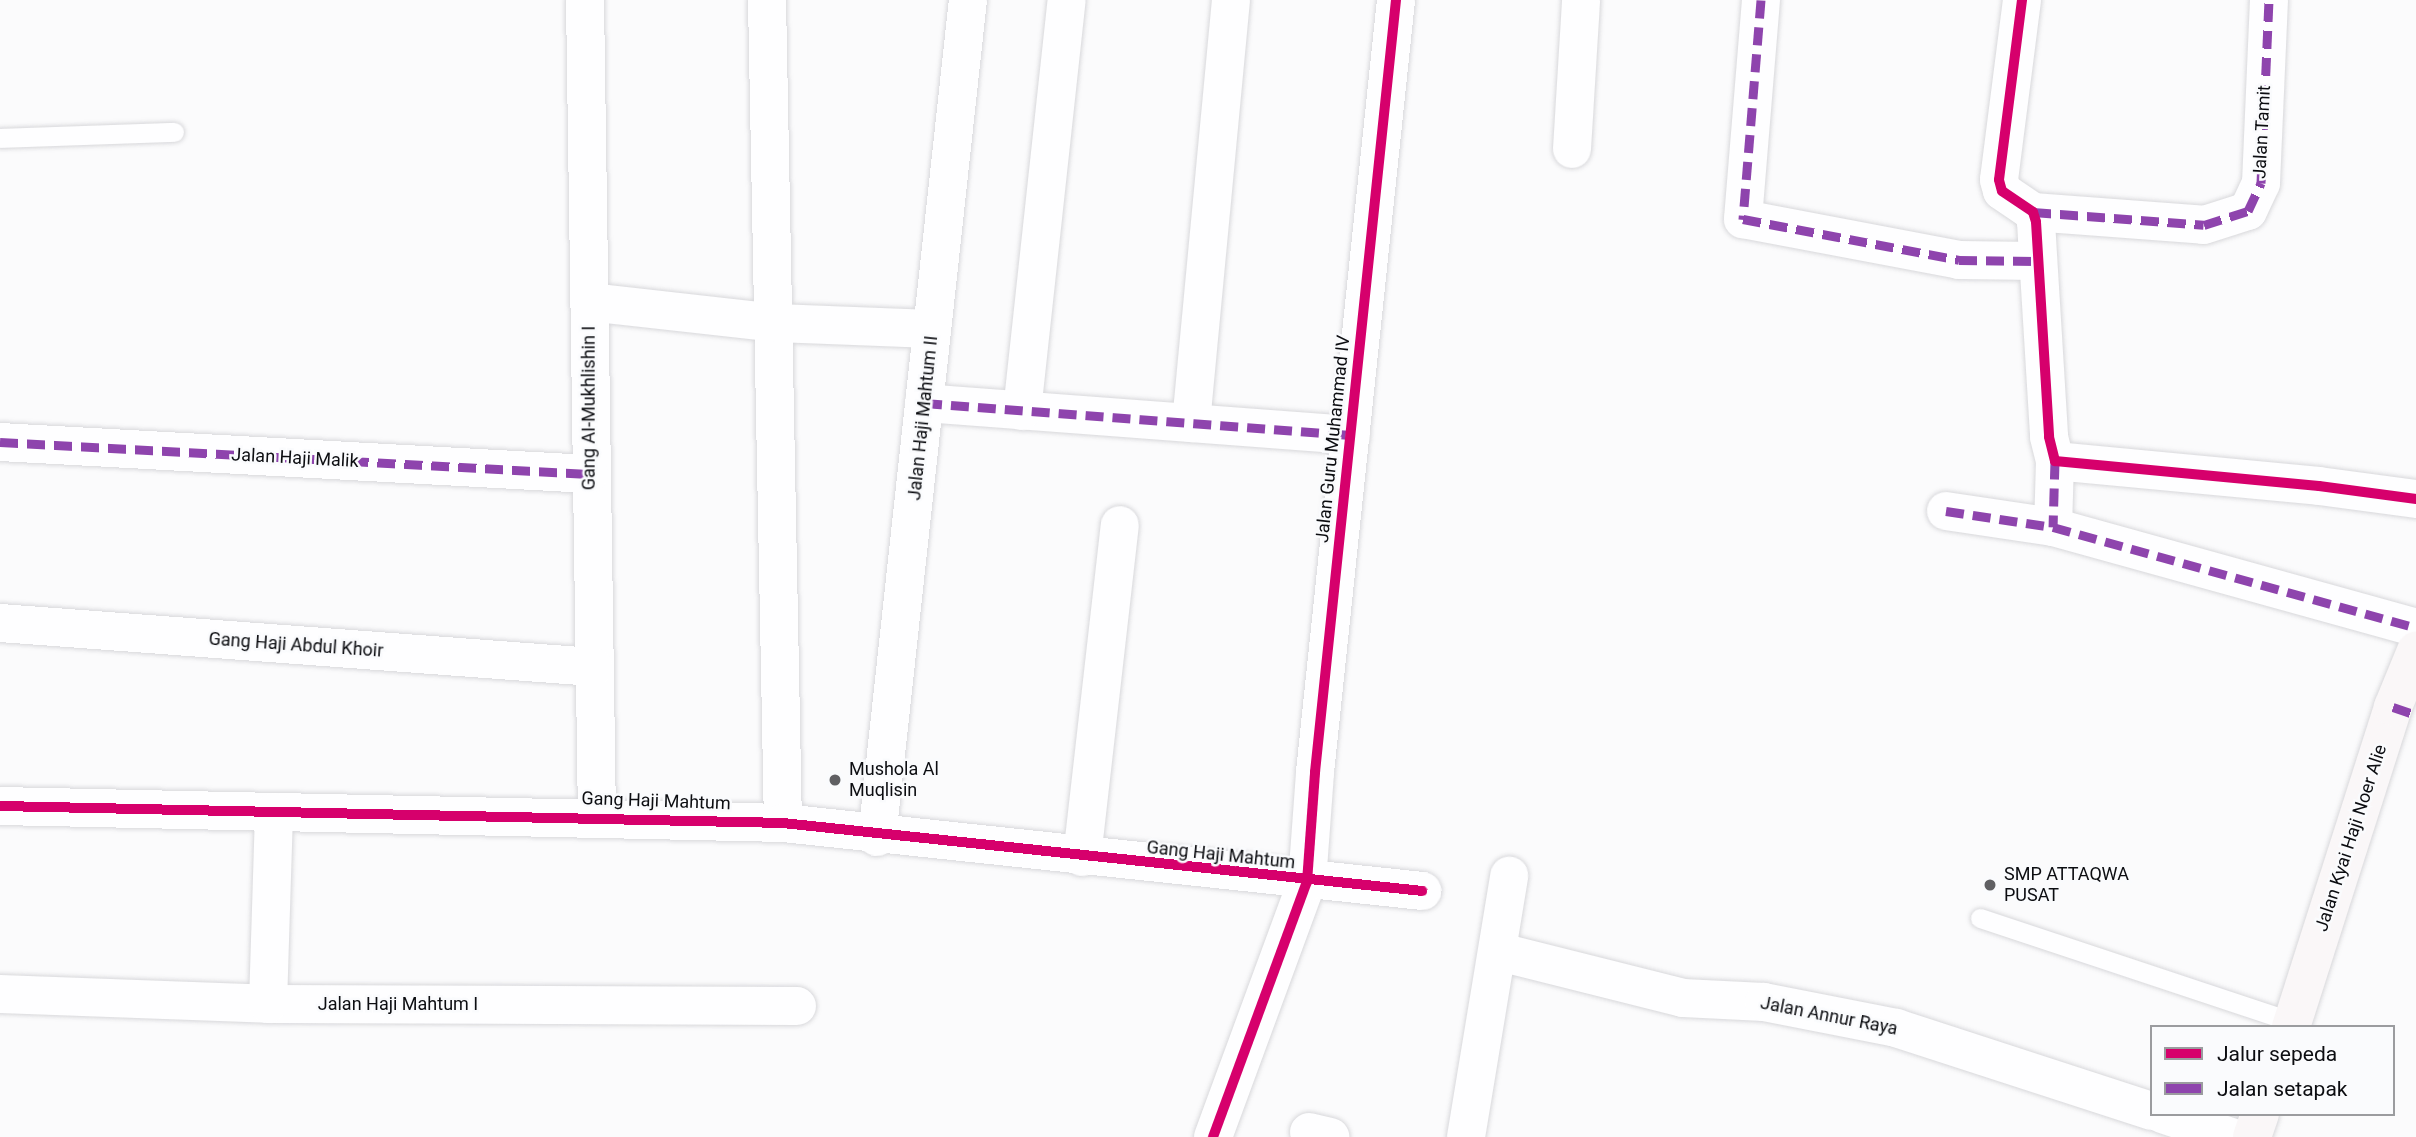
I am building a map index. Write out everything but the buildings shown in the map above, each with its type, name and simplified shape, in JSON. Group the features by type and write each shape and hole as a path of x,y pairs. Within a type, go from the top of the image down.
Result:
{"street":[{"name":"Gang AI-Mukhlishin I","path":"585,0 589,474 597,817"},
{"path":"767,0 776,323 783,823"},
{"name":"Jalan Haji Mahtum II","path":"877,837 968,0"},
{"path":"1022,411 1067,0"},
{"path":"1191,423 1231,0"},
{"name":"Jalan Guru Muhammad IV","path":"1213,1137 1307,882 1396,0"},
{"path":"1573,149 1581,0"},
{"path":"1761,0 1743,219 1959,260 2036,261"},
{"path":"2022,0 1999,180 2003,191 2033,212 2049,437 2055,461 2053,527"},
{"name":"Jalan Tamit","path":"2033,212 2204,225 2248,211 2261,183 2269,0"},
{"path":"589,302 776,323 932,329"},
{"path":"924,403 1351,435"},
{"name":"Jalan Haji Malik","path":"0,442 589,474"},
{"path":"2055,461 2319,486 2416,499"},
{"path":"1946,510 2053,527 2416,628"},
{"path":"1082,857 1120,525"},
{"name":"Gang Haji Abdul Khoir","path":"0,623 593,667"},
{"name":"Jalan Kyai Haji Noer Alie","path":"2292,1025 2405,711 2416,651"},
{"name":"Gang Haji Mahtum","path":"0,806 783,823 877,837 1307,882 1422,891"},
{"path":"268,1004 274,812"},
{"path":"1466,1137 1500,952 1509,876"},
{"name":"Jalan Annur Raya","path":"1500,952 1683,998 1765,1002 1896,1028 2150,1110"},
{"name":"Jalan Haji Mahtum I","path":"0,994 268,1004 797,1006"},
{"path":"2168,1116 2231,1137"},
{"path":"2252,1137 2259,1116"}],"lane":[{"path":"0,138 174,132"},
{"path":"1980,918 2292,1025"}],"marked path":[{"path":"1761,0 1743,219 1959,260 2036,261"},
{"path":"2033,212 2204,225 2248,211 2261,183 2269,0"},
{"path":"924,403 1351,435"},
{"path":"0,442 589,474"},
{"path":"2055,461 2053,527 2416,628"},
{"path":"1946,511 2053,527"},
{"path":"2393,707 2416,715"}],"cycle path":[{"path":"1213,1137 1307,882 1315,772 1396,0"},
{"path":"2022,0 1999,180 2002,191 2033,212 2036,222 2049,437 2055,461 2319,486 2416,499"},
{"path":"0,806 783,823 1422,891"}],"place":[{"name":"Mushola Al Muqlisin","path":"835,780"},
{"name":"SMP ATTAQWA PUSAT","path":"1990,885"}]}
